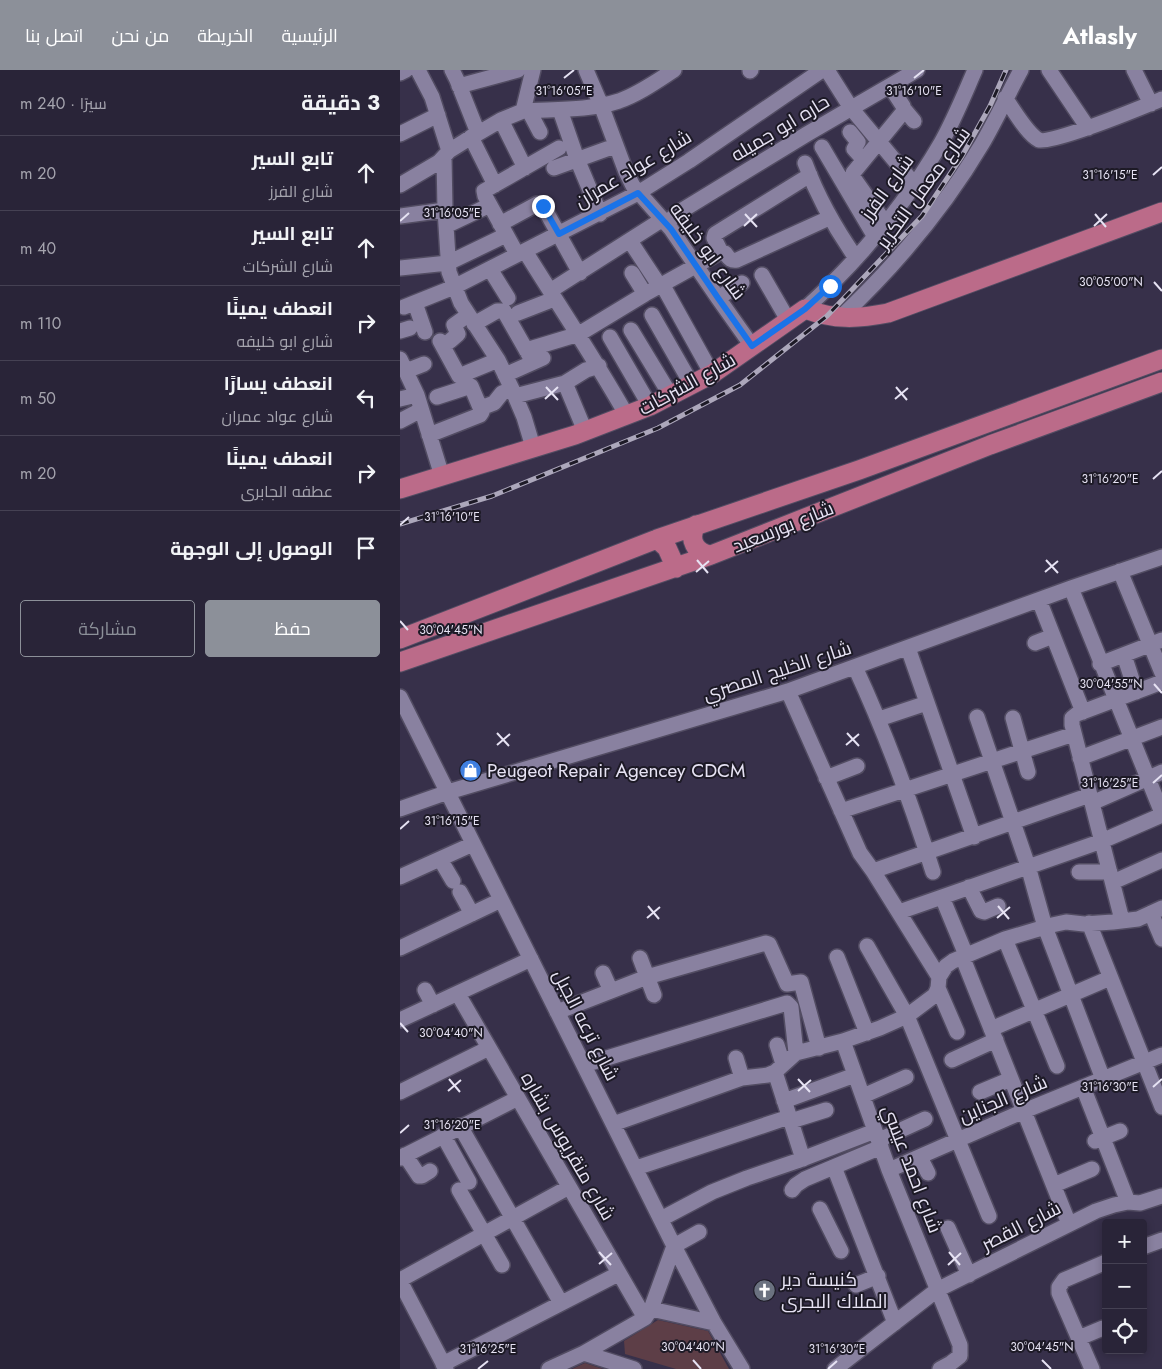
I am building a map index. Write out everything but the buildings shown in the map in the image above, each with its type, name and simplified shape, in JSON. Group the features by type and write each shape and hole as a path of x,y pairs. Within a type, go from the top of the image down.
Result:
{"main road":[{"path":"805,309 840,318 864,318 888,313 1162,212"},
{"name":"شارع الشركات","path":"400,489 586,431 650,406 712,374 805,309"},
{"name":"شارع بورسعيد","path":"400,639 657,538 859,470 1162,359"},
{"name":"شارع بورسعيد","path":"400,662 676,568 990,445 1162,382"},
{"path":"859,470 867,493"},
{"path":"696,525 693,530 693,542 700,552 711,555"},
{"path":"657,538 667,548 676,568"}],"street":[{"path":"400,73 406,70"},
{"path":"418,70 432,97 447,154 446,218 449,272 454,288 471,319 498,360 511,387 534,447"},
{"path":"456,79 474,70"},
{"path":"456,79 518,70"},
{"path":"533,70 526,111 540,132"},
{"name":"شارع ابو خليفه","path":"586,70 601,105 615,146 626,172 638,193 664,221 752,346"},
{"path":"400,185 433,166 475,135 501,120 526,111 560,110 601,105 620,100 639,92 674,70"},
{"name":"شارع عواد عمران","path":"425,332 409,305 454,288 638,193 822,70"},
{"path":"827,70 851,108 915,185"},
{"name":"حاره ابو جميله","path":"518,313 552,295 580,273 630,241 916,70"},
{"name":"شارع الفرز","path":"805,309 875,237 915,185 942,142 975,70"},
{"name":"شارع معمل التكرير","path":"840,318 886,272 945,199 983,142 1021,70"},
{"path":"1049,70 1088,128"},
{"path":"1005,98 1032,136 1041,141 1050,140 1088,128 1157,101 1134,70"},
{"path":"456,79 491,187"},
{"path":"890,86 914,121"},
{"path":"886,224 853,177 853,170 904,109"},
{"path":"560,110 577,159 600,214"},
{"path":"400,134 438,115"},
{"path":"501,120 525,168"},
{"path":"850,132 858,142 854,149 863,159"},
{"path":"554,168 615,146"},
{"path":"822,147 875,237"},
{"path":"559,148 491,187 484,194 503,230 521,252 579,334 627,416"},
{"path":"719,253 719,248 714,238 715,234 808,169 830,218 856,258"},
{"path":"400,268 448,263 503,230 539,203 543,206 580,273"},
{"path":"400,216 446,218 490,205"},
{"path":"481,408 496,402 502,393 511,387 534,357 579,334 696,265 709,260 719,253 725,253 729,259 736,260 830,218"},
{"path":"630,241 661,285 712,374"},
{"path":"490,269 508,298"},
{"path":"632,273 645,294"},
{"path":"762,275 788,320"},
{"path":"718,298 742,283"},
{"path":"430,435 480,415 482,412 472,388 457,374 445,341 458,334 454,325 499,310 504,311 534,357"},
{"path":"652,315 692,385"},
{"path":"631,330 671,396"},
{"path":"610,337 650,406"},
{"path":"437,396 498,360"},
{"path":"424,364 403,365 419,402 442,476"},
{"path":"511,387 565,383 586,370 599,366"},
{"path":"565,383 586,431"},
{"path":"400,399 419,402"},
{"path":"400,421 419,402"},
{"name":"شارع الخليج المصري","path":"400,809 448,792 788,691 1071,588 1162,557"},
{"path":"1120,571 1156,643 1162,673"},
{"path":"899,912 1102,841 1162,814 1071,588"},
{"path":"1039,600 1080,713"},
{"path":"1035,643 1053,636"},
{"path":"1100,664 1156,643"},
{"path":"908,648 974,837"},
{"path":"1124,655 1136,692"},
{"path":"855,667 879,719 906,790 933,872"},
{"path":"1122,920 1074,734 1072,718 1080,713 1162,682"},
{"path":"788,691 860,853 899,912 939,982 957,1032"},
{"name":"شارع ترعه الجبل","path":"400,697 674,1246 714,1323 742,1369"},
{"path":"879,719 927,703"},
{"path":"978,717 1028,866 1045,926 1103,1079"},
{"path":"1013,718 1028,772"},
{"path":"1080,758 1162,727"},
{"path":"841,811 1074,734"},
{"path":"826,778 857,766"},
{"path":"873,870 1091,799 1162,772"},
{"path":"400,877 474,844"},
{"path":"440,859 472,914"},
{"path":"1079,872 1112,877 1162,860"},
{"path":"970,888 981,911 984,912 998,906"},
{"path":"942,897 993,1034 1069,1224"},
{"path":"400,948 502,900"},
{"path":"613,1124 762,1077 779,1068 796,1053 843,1041 908,1016 930,999 946,966 964,956 1005,939 1045,926 1066,922 1089,923 1138,919 1157,910 1162,939"},
{"path":"1089,923 1162,1107"},
{"path":"1005,939 1056,1066"},
{"path":"557,1012 647,977 763,942 769,944 787,984"},
{"path":"867,946 908,1016 989,1216"},
{"path":"837,957 867,1033"},
{"path":"640,958 654,995"},
{"path":"400,1020 531,959"},
{"path":"603,972 611,991"},
{"path":"952,1060 1034,1010 1110,978"},
{"path":"796,1053 791,1007 787,1003 784,988 787,984 798,981 802,984 819,1048"},
{"path":"425,990 433,1005"},
{"name":"شارع منقريوس بشاره","path":"458,994 618,1274 648,1313"},
{"path":"584,1065 787,1003"},
{"name":"شارع احمد عيسي","path":"843,1041 889,1170 960,1346 960,1356 948,1367"},
{"path":"777,1045 784,1101 805,1179"},
{"path":"400,1092 489,1048"},
{"name":"شارع الجناين","path":"889,1170 1024,1111 1162,1055"},
{"path":"736,1058 739,1084"},
{"path":"784,1101 855,1075"},
{"path":"863,1096 906,1077"},
{"path":"980,1092 1011,1079"},
{"path":"1083,1087 1099,1140 1128,1202"},
{"path":"430,1171 419,1176 403,1157 460,1126 518,1098"},
{"path":"636,1168 790,1119 826,1110"},
{"path":"661,1219 712,1192 747,1178 800,1160 878,1139 926,1119"},
{"path":"460,1126 560,1303"},
{"path":"1099,1140 1120,1131"},
{"path":"443,1135 484,1233 502,1265"},
{"path":"792,1190 805,1179 834,1167 878,1139"},
{"path":"920,1157 928,1174"},
{"path":"834,1167 896,1323"},
{"path":"1054,1185 1092,1169"},
{"path":"569,1187 400,1281 445,1366 560,1303 618,1274"},
{"name":"شارع القصر","path":"835,1369 937,1290 1096,1211 1128,1202 1140,1204 1162,1196"},
{"path":"820,1209 838,1245 859,1230"},
{"path":"948,1228 969,1275"},
{"path":"549,1369 584,1353 648,1313 674,1246 699,1232"},
{"path":"1147,1246 1162,1240"},
{"path":"1092,1369 1059,1292 1059,1287 1064,1280 1102,1264"},
{"path":"856,1285 878,1276"},
{"path":"648,1313 714,1323"},
{"path":"1079,1338 1102,1328"},
{"path":"584,1353 634,1369"}],"railway":[{"path":"400,524 492,496 658,428 740,385 827,316 922,216 962,156 990,106 1006,70"}],"place":[{"name":"Peugeot Repair Agencey CDCM","path":"471,770"},
{"name":"كنيسة دير الملاك البحرى","path":"765,1290"}],"route":[{"path":"543,206 559,234 638,193 671,229 752,346 805,309 830,286"}]}
